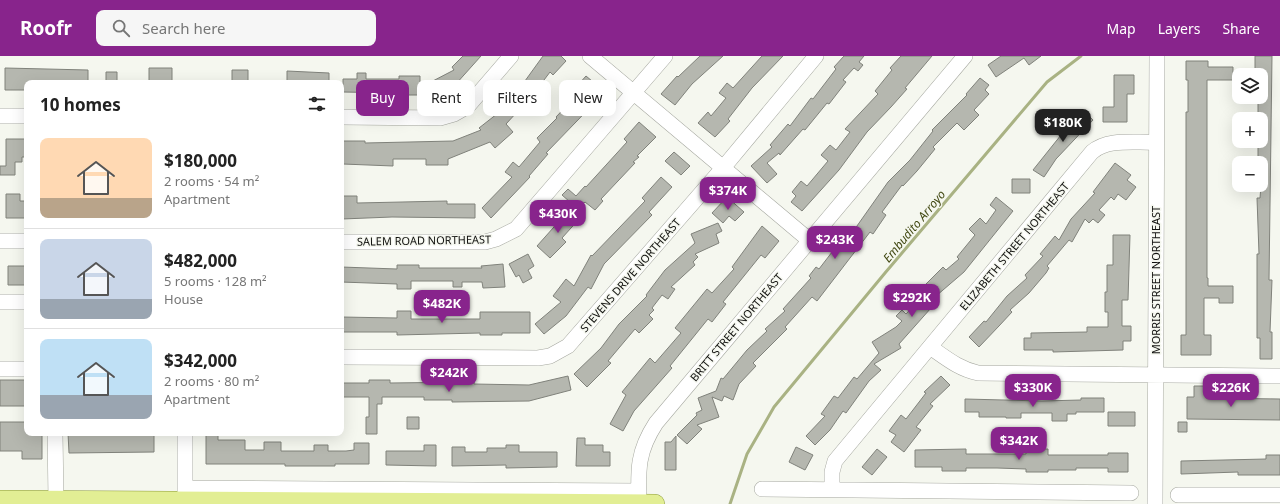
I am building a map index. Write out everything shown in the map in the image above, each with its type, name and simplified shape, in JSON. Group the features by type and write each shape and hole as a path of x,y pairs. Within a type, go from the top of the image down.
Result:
{"main road":[{"path":"0,500 185,498 435,504 639,497 654,504"}],"street":[{"path":"344,117 440,118 454,114 468,106 511,56"},
{"path":"590,56 809,240"},
{"path":"634,93 665,56"},
{"name":"STEVENS DRIVE NORTHEAST","path":"344,358 538,358 550,356 568,346 723,168 816,56"},
{"name":"BRITT STREET NORTHEAST","path":"639,497 639,466 642,448 656,423 965,56"},
{"name":"MORRIS STREET NORTHEAST","path":"1155,504 1157,56"},
{"name":"SALEM ROAD NORTHEAST","path":"344,242 485,242 507,235 516,229 634,93"},
{"path":"0,116 24,116"},
{"name":"ELIZABETH STREET NORTHEAST","path":"832,490 832,472 836,461 930,346 1095,150 1107,143 1156,142"},
{"path":"0,241 24,241"},
{"path":"0,302 24,302"},
{"path":"930,346 953,364 964,370 978,373 1280,376"},
{"path":"0,369 24,369"},
{"path":"55,436 56,500"},
{"path":"185,436 185,498 639,497"},
{"path":"762,489 832,490 1011,498 1131,493"},
{"path":"1178,495 1280,495"}],"building":[{"path":"463,56 481,56 459,80 435,80 454,70 452,67"},
{"path":"543,56 561,56 566,61 553,75 550,72 544,80 526,80"},
{"path":"700,56 723,56 692,84 675,105 661,94 677,76 678,77"},
{"path":"762,56 783,56 752,88 728,119 730,121 715,137 698,123 708,112 711,116 726,98 719,93 727,83 733,88"},
{"path":"844,56 864,56 859,62 863,65 858,71 854,68 843,80 846,82 829,104 827,103 805,130 803,129 780,155 779,153 767,163 777,174 767,183 751,166 772,147 770,145 788,124 790,126 811,98 813,99 836,69 834,67"},
{"path":"901,56 932,56 905,88 907,89 867,132 839,170 802,211 791,202 796,196 792,192 801,181 807,186 828,161 821,155 830,145 836,150 850,132 845,129 878,94 875,91 892,70 890,68"},
{"path":"1001,56 1041,56 1029,65 1024,58 996,77 988,65"},
{"path":"1255,56 1272,56 1269,280 1272,280 1270,332 1272,332 1272,359 1260,359 1260,338 1257,338 1257,254 1259,254 1257,198 1260,198 1260,192 1268,192 1268,156 1258,156 1258,148 1268,148 1268,112 1258,112 1258,104 1268,104 1268,68 1255,68"},
{"path":"1186,61 1208,61 1208,67 1233,67 1232,80 1207,80 1208,286 1233,286 1233,303 1219,303 1219,298 1204,298 1204,335 1211,335 1211,355 1181,355 1181,335 1186,335 1186,112 1188,112 1188,80 1186,80"},
{"path":"5,68 88,70 88,80 24,80 24,90 5,90"},
{"path":"149,68 172,68 172,80 149,80"},
{"path":"232,70 248,70 248,80 232,80"},
{"path":"287,71 329,73 329,80 287,80"},
{"path":"106,72 117,72 117,80 106,80"},
{"path":"357,73 366,73 366,79 399,79 399,76 420,76 420,80 417,80 417,95 409,95 409,80 356,80 356,92 344,92 343,79 357,79"},
{"path":"1114,75 1134,75 1134,94 1127,94 1127,122 1103,122 1103,107 1114,107"},
{"path":"586,76 591,80 582,80"},
{"path":"980,78 989,85 985,90 989,94 974,110 979,115 964,130 957,123 933,147 935,149 917,171 903,186 902,185 882,212 886,215 873,234 870,232 817,301 812,297 785,327 787,329 753,363 756,366 739,384 733,400 724,396 722,401 712,397 719,417 697,425 702,429 687,444 677,435 697,415 696,413 702,410 698,398 716,391 721,378 723,379 747,350 767,331 765,329 785,311 783,309 811,278 809,276 816,267 819,269 849,230 852,233 888,182 910,160 933,131 932,130 967,95 966,94"},
{"path":"1084,111 1093,120 1056,159 1044,177 1033,170 1061,135"},
{"path":"559,114 559,116 582,116 546,153 548,154 529,176 530,177 491,218 482,208 512,177 505,172 513,162 519,167 540,142 537,138 557,118 556,117"},
{"path":"494,116 513,116 506,124 513,132 495,148 490,142 448,159 448,165 426,165 426,159 393,159 393,166 344,164 344,141 365,141 365,143 453,141 481,130 479,128"},
{"path":"639,122 656,137 637,156 639,157 633,162 635,163 601,199 603,201 595,210 585,202 578,209 562,195 568,189 576,196 585,186 586,187 627,142 624,139"},
{"path":"6,139 24,139 24,157 22,157 22,162 15,162 15,175 0,175 0,166 6,166"},
{"path":"674,152 690,166 681,175 665,161"},
{"path":"1115,163 1131,175 1127,180 1136,187 1126,200 1118,194 1114,200 1111,197 1099,210 1105,215 1098,223 1093,219 1089,223 1085,219 1072,242 1069,240 1047,266 1049,268 1046,273 1029,293 1010,310 1012,312 979,347 969,337 984,321 986,322 1007,296 1027,278 1025,275 1043,256 1040,254 1055,236 1059,240 1071,219 1095,193 1093,192"},
{"path":"661,177 672,187 649,212 652,215 604,264 591,289 588,287 566,316 544,334 535,324 561,302 553,296 566,279 574,286 591,255 592,256 645,201 642,198"},
{"path":"1012,179 1030,179 1030,193 1012,193"},
{"path":"6,194 20,194 20,201 24,201 24,218 6,218"},
{"path":"344,196 357,196 357,203 447,201 447,204 475,204 475,218 392,217 344,219"},
{"path":"727,197 744,212 735,221 729,216 723,223 712,213"},
{"path":"996,197 1013,211 964,272 936,296 939,299 899,344 901,348 874,364 881,370 869,381 846,413 843,411 830,430 815,445 806,436 825,416 821,414 834,396 838,398 854,377 857,379 879,353 872,342 896,327 902,321 896,316 902,310 906,314 918,301 913,297 943,267 946,270 959,259 957,257 975,235 969,229 980,218 986,224 996,210 990,205"},
{"path":"570,209 580,218 562,238 566,242 550,258 537,246"},
{"path":"718,223 722,231 716,234 719,243 695,254 698,257 693,262 695,265 671,287 675,289 668,299 662,295 652,308 654,310 649,315 653,319 639,333 635,329 608,361 611,363 587,387 574,374 601,348 619,324 647,296 646,295 665,270 695,243 691,234"},
{"path":"762,226 779,241 765,258 761,255 723,302 726,304 712,322 708,319 670,366 672,368 634,411 623,431 610,424 626,395 622,392 650,358 655,363 681,333 675,328 707,289 712,293 734,269 732,267"},
{"path":"1113,235 1130,235 1128,300 1122,300 1122,326 1131,326 1131,341 1123,341 1123,350 1053,352 1053,350 1024,350 1024,338 1031,338 1031,333 1087,332 1087,327 1108,327 1108,312 1105,312 1105,292 1107,292 1107,265 1113,265"},
{"path":"528,254 534,266 528,270 532,278 523,283 519,275 516,277 509,264"},
{"path":"503,264 505,287 483,288 482,282 462,282 462,287 453,287 453,281 411,281 411,289 397,289 397,284 344,282 344,267 397,269 397,265 419,265 419,268 482,268 481,266"},
{"path":"8,266 24,266 24,285 8,285"},
{"path":"397,311 411,311 411,319 480,319 480,312 530,312 530,333 502,333 502,335 480,335 480,333 397,335 397,332 344,332 344,317 397,318"},
{"path":"568,376 571,390 529,401 452,402 452,400 424,400 424,397 382,397 382,404 377,404 377,434 366,434 366,417 369,417 369,397 344,397 344,383 369,383 369,380 390,380 390,383 474,382 474,384 529,385"},
{"path":"941,376 950,385 930,404 933,406 916,427 921,430 904,452 891,442 896,435 889,431 901,415 906,419 926,393 924,392"},
{"path":"0,380 24,380 24,406 0,406"},
{"path":"1194,386 1206,386 1206,398 1280,399 1280,420 1187,419 1187,397 1194,397"},
{"path":"1081,398 1104,398 1104,412 1076,412 1076,414 1067,414 1067,421 1052,421 1052,413 1021,413 1021,418 1006,418 979,417 979,412 965,412 965,399 1042,401 1081,400"},
{"path":"1108,412 1135,412 1135,426 1108,426"},
{"path":"407,417 419,417 419,429 407,429"},
{"path":"0,422 24,422 24,436 42,436 42,459 22,459 22,451 0,451"},
{"path":"1178,422 1187,422 1187,432 1178,432"},
{"path":"68,436 154,436 154,452 69,453"},
{"path":"206,436 218,436 218,440 245,440 245,450 264,450 264,442 281,442 281,451 314,451 314,445 328,445 328,451 346,451 354,450 354,443 369,443 369,464 285,466 285,464 206,464"},
{"path":"676,436 676,470 665,470 665,442 671,442"},
{"path":"577,438 585,438 585,445 603,445 603,452 610,452 610,466 576,466"},
{"path":"424,445 436,445 436,466 386,465 386,451 424,451"},
{"path":"506,445 519,445 519,452 557,452 557,467 506,468 506,465 452,466 452,447 465,447 465,452 487,452 487,448 506,448"},
{"path":"796,447 813,455 805,470 789,462"},
{"path":"877,449 887,457 872,475 862,467"},
{"path":"966,449 966,454 1026,454 1026,449 1048,449 1048,455 1108,455 1108,453 1128,453 1128,472 1108,472 1108,468 1076,468 1076,470 1026,472 1026,469 966,468 966,471 942,471 942,467 915,467 915,450"},
{"path":"1266,455 1280,455 1280,475 1238,475 1238,472 1181,474 1181,461 1266,459"}],"waterway":[{"name":"Embudito Arroyo","path":"730,504 747,454 774,407 1047,82 1081,56"}]}
